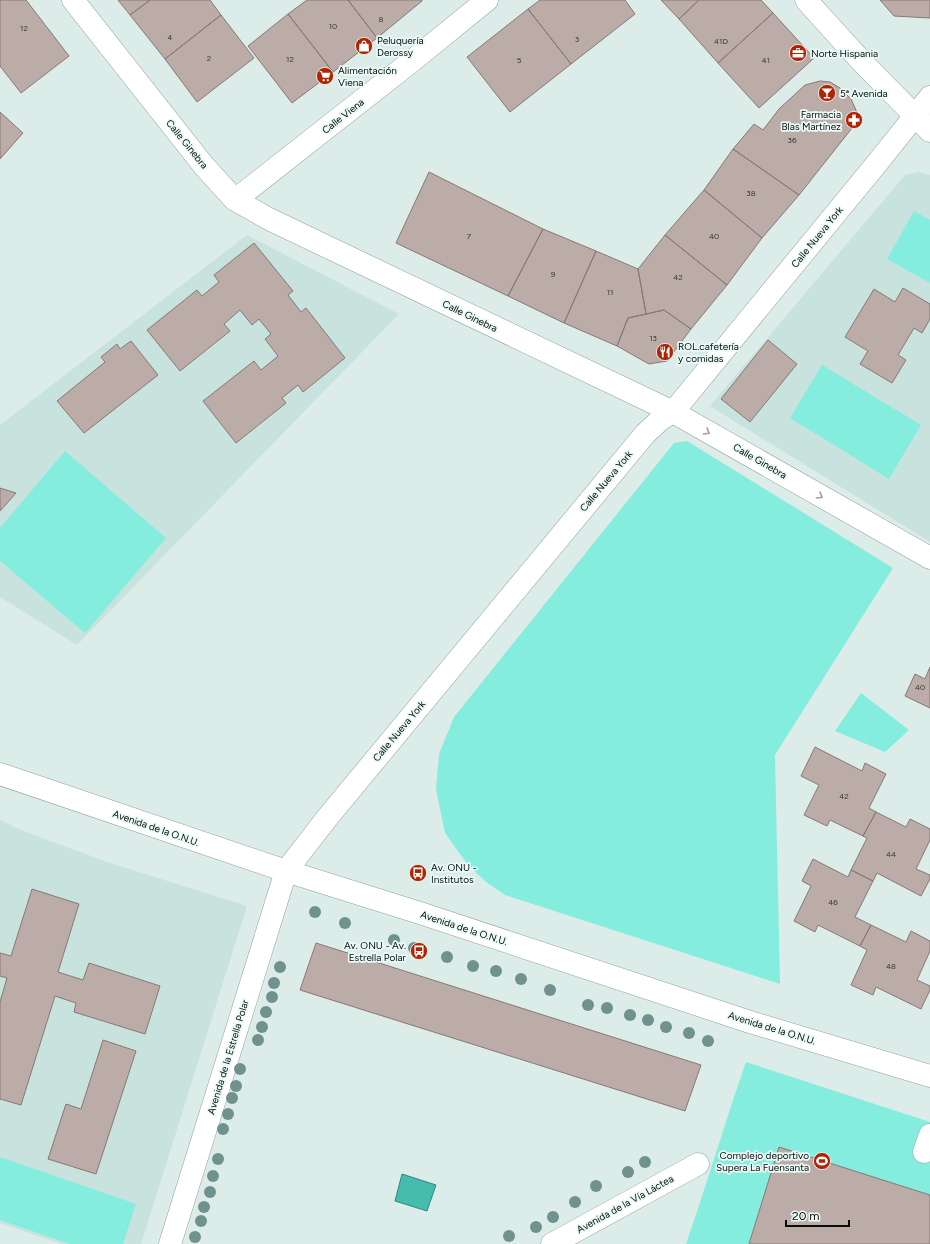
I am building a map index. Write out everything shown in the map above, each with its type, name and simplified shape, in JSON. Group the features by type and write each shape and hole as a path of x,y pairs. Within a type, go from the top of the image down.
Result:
{"street":[{"name":"Calle Ginebra","path":"73,0 204,166 234,200 271,220 673,412 930,558"},
{"name":"Calle Viena","path":"234,200 412,61 487,0"},
{"path":"806,0 864,64 923,123"},
{"name":"Calle Nueva York","path":"286,871 645,434 660,420 673,412 923,123 930,96"},
{"name":"Avenida de la O.N.U.","path":"0,774 286,871 435,918 750,1022 930,1076"},
{"name":"Avenida de la Estrella Polar","path":"170,1244 286,871"},
{"name":"Avenida de la Vía Láctea","path":"552,1244 698,1164"}],"shaded area":[{"path":"919,172 930,175 930,542 710,406 905,175"},
{"path":"914,211 930,220 930,283 887,259"},
{"path":"247,235 399,314 77,645 0,597 0,425"},
{"path":"822,365 921,425 889,479 790,418"},
{"path":"687,441 893,568 775,755 780,984 505,895 486,882 468,865 445,833 436,789 439,754 454,717 674,443"},
{"path":"65,451 166,538 85,633 0,561 0,528"},
{"path":"861,693 909,730 885,752 835,731"},
{"path":"0,820 21,830 107,862 247,906 141,1244 61,1244 0,1223"},
{"name":"Complejo deportivo Supera La Fuensanta","path":"746,1062 930,1122 930,1244 686,1244"},
{"path":"0,1157 136,1204 123,1244 70,1244 0,1220"},
{"path":"402,1174 436,1185 427,1211 395,1201"}],"building":[{"path":"0,0 26,0 69,56 21,93 0,66"},
{"path":"118,0 150,0 130,15"},
{"path":"150,0 210,0 221,15 165,59 130,15"},
{"path":"307,0 348,0 377,38 333,72 288,14"},
{"path":"348,0 422,0 422,1 377,38"},
{"path":"540,0 625,0 635,14 571,64 528,9"},
{"path":"661,0 699,0 679,19"},
{"path":"699,0 761,0 773,13 718,63 679,19"},
{"path":"880,0 930,0 930,18 894,16"},
{"path":"528,9 571,64 510,112 467,57"},
{"path":"773,13 814,58 759,108 718,63"},
{"path":"288,14 333,72 292,103 248,46"},
{"path":"221,15 254,58 197,102 165,59"},
{"path":"820,81 830,82 840,88 851,99 856,110 856,123 799,195 733,149 754,124 763,130 779,109 805,85"},
{"path":"0,112 23,133 0,159"},
{"path":"733,149 799,195 762,238 704,190"},
{"path":"429,172 543,229 508,296 396,243"},
{"path":"704,190 762,238 727,285 665,235"},
{"path":"543,229 596,251 564,323 508,296"},
{"path":"665,235 727,285 691,329 664,310 646,314 638,269"},
{"path":"254,243 293,291 288,295 301,312 306,308 345,358 303,392 298,385 282,398 286,403 236,443 203,401 254,361 261,370 278,356 265,339 271,334 259,319 252,325 240,310 224,324 230,331 180,371 147,330 197,290 202,296 219,282 214,275"},
{"path":"596,251 638,269 646,314 628,318 617,346 564,323"},
{"path":"903,288 930,304 930,319 922,333 914,328 898,355 906,360 892,383 860,364 868,351 845,337 874,289 895,302"},
{"path":"664,310 691,329 667,361 649,364 617,346 628,318"},
{"path":"768,340 797,364 750,422 721,399"},
{"path":"131,341 158,375 84,433 57,401 105,362 101,357 117,344 120,349"},
{"path":"0,488 16,493 0,511"},
{"path":"930,667 930,708 905,696 915,674 925,679"},
{"path":"815,747 862,771 865,763 886,774 869,808 876,812 863,836 830,820 827,826 804,815 819,785 801,776"},
{"path":"876,812 906,827 910,819 930,829 930,840 916,869 930,875 930,879 921,896 877,873 873,881 851,870 867,838 863,836"},
{"path":"813,859 848,877 851,870 873,881 855,917 871,925 860,946 818,925 815,932 794,921 811,886 802,881"},
{"path":"32,889 79,904 58,972 83,980 89,963 160,986 145,1034 74,1012 76,1003 55,996 21,1105 0,1099 0,1002 7,978 0,976 0,953 11,956"},
{"path":"871,925 906,942 911,931 930,941 930,951 917,980 930,986 930,990 921,1009 876,987 873,995 851,985 867,950 860,946"},
{"path":"316,943 701,1065 685,1111 300,990"},
{"path":"103,1040 136,1051 96,1174 48,1159 66,1104 81,1109"},
{"path":"779,1147 930,1195 930,1244 749,1244"}],"place":[{"name":"Peluquería Derossy","path":"364,46"},
{"name":"Norte Hispania","path":"798,53"},
{"name":"Alimentación Viena","path":"325,76"},
{"name":"5ª Avenida","path":"827,93"},
{"name":"Farmacia Blas Martínez","path":"854,120"},
{"name":"ROL.cafetería y comidas","path":"665,352"},
{"name":"Av. ONU - Institutos","path":"418,873"},
{"name":"Av. ONU - Av. Estrella Polar","path":"419,951"},
{"name":"Complejo deportivo Supera La Fuensanta","path":"822,1161"}]}
